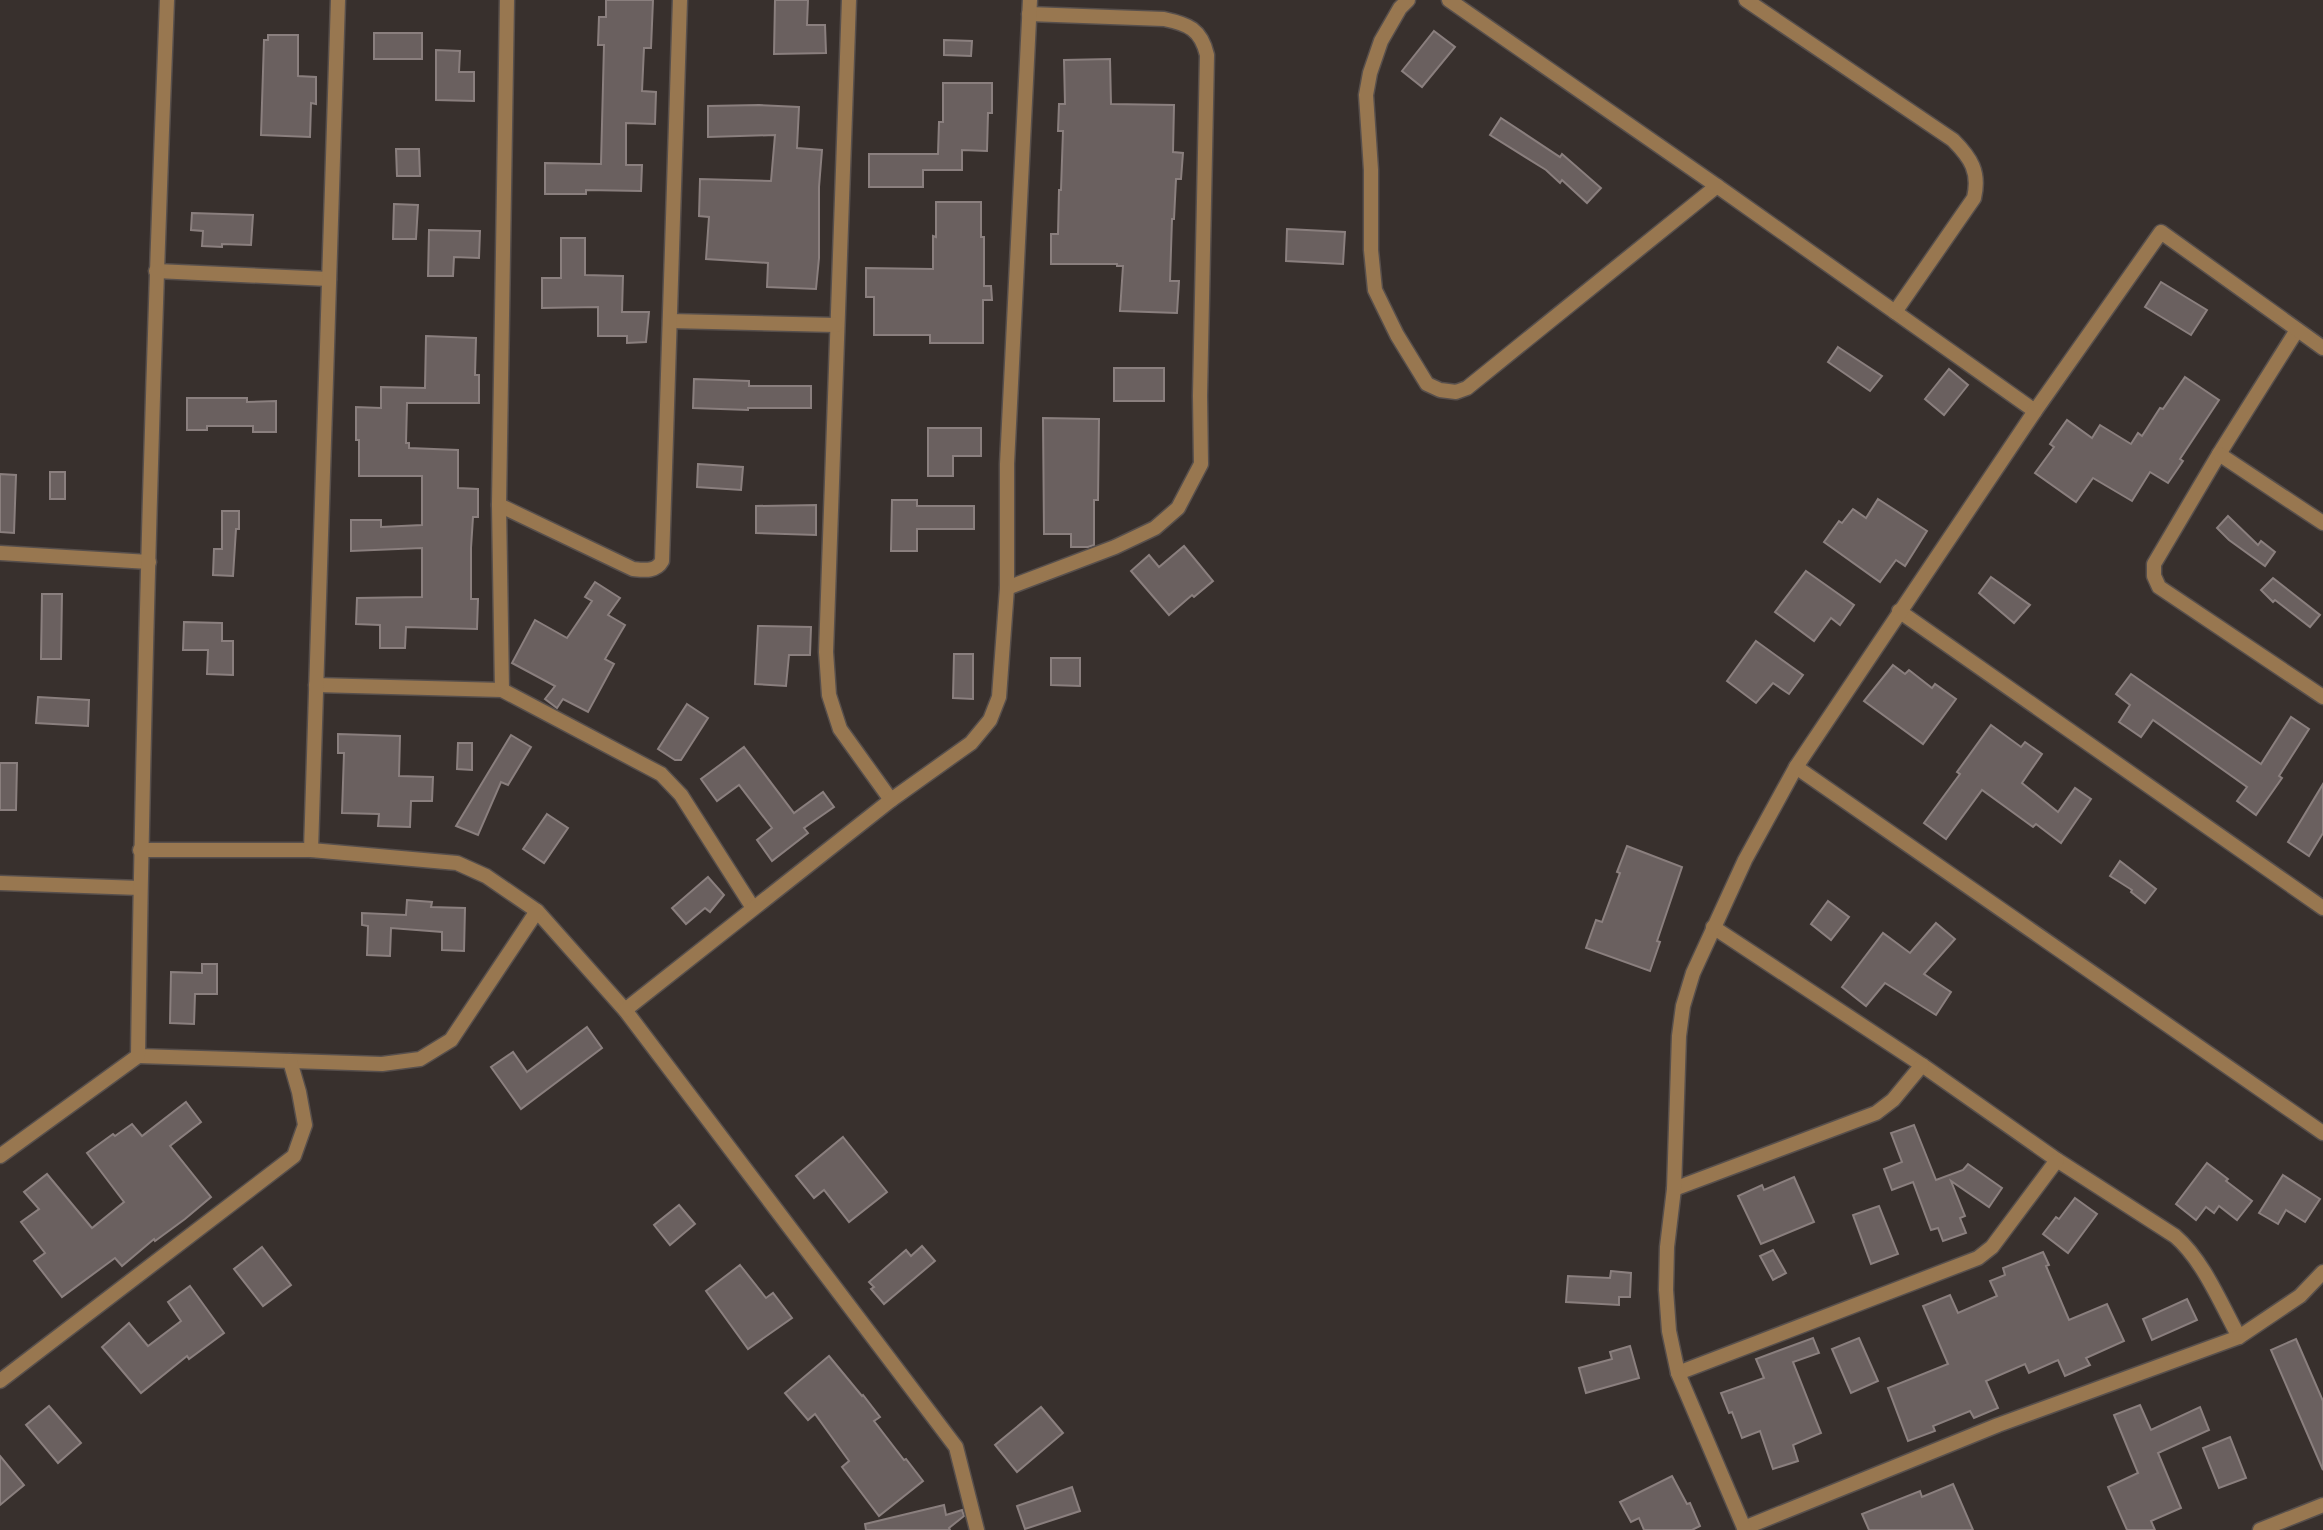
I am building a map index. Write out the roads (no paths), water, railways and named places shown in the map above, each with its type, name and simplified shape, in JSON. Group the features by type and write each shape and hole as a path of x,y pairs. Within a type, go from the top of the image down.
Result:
{"street":[{"path":"138,1056 140,850 156,271 167,0"},
{"path":"311,850 338,0"},
{"path":"502,690 499,505 507,0"},
{"path":"499,505 633,569 647,571 663,561 680,0"},
{"path":"849,0 825,652 829,695 840,729 891,800"},
{"path":"1408,0 1399,8 1381,41 1366,95 1371,170 1371,250 1375,290 1397,335 1427,384 1440,390 1457,392 1467,388 1717,186"},
{"path":"1449,0 2035,411"},
{"path":"1746,0 1953,140 1967,153 1975,168 1977,184 1974,198 1895,312"},
{"path":"625,1010 891,800 971,743 990,720 999,697 1007,589 1007,464 1030,7 1185,23 1199,34 1207,55 1201,464 1178,508 1155,528 1115,547 1007,589"},
{"path":"2323,348 2161,232 2035,411 1796,767 1745,860 1693,973 1683,1006 1679,1036 1674,1189 1667,1247 1666,1290 1669,1331 1678,1373 1744,1529 1998,1425 2239,1337 2300,1296 2323,1272"},
{"path":"156,271 329,279"},
{"path":"670,321 836,325"},
{"path":"2297,330 2154,564 2154,576 2158,587 2323,697"},
{"path":"2219,454 2323,523"},
{"path":"0,553 149,562"},
{"path":"1899,611 2323,908"},
{"path":"316,685 502,690 661,774 681,794 754,908"},
{"path":"1796,767 2323,1133"},
{"path":"140,850 311,850 457,863 486,876 537,911 625,1010 956,1447 977,1530"},
{"path":"0,883 140,888"},
{"path":"0,1156 138,1056 382,1064 420,1059 451,1040 537,911"},
{"path":"1713,927 1922,1065 2057,1160 2175,1236 2187,1246 2239,1337"},
{"path":"0,1381 294,1156 305,1125 290,1061"},
{"path":"1674,1189 1876,1113 1893,1100 1922,1065"},
{"path":"1678,1373 1978,1258 1993,1247 2057,1160"},
{"path":"2260,1530 2323,1505"}]}
